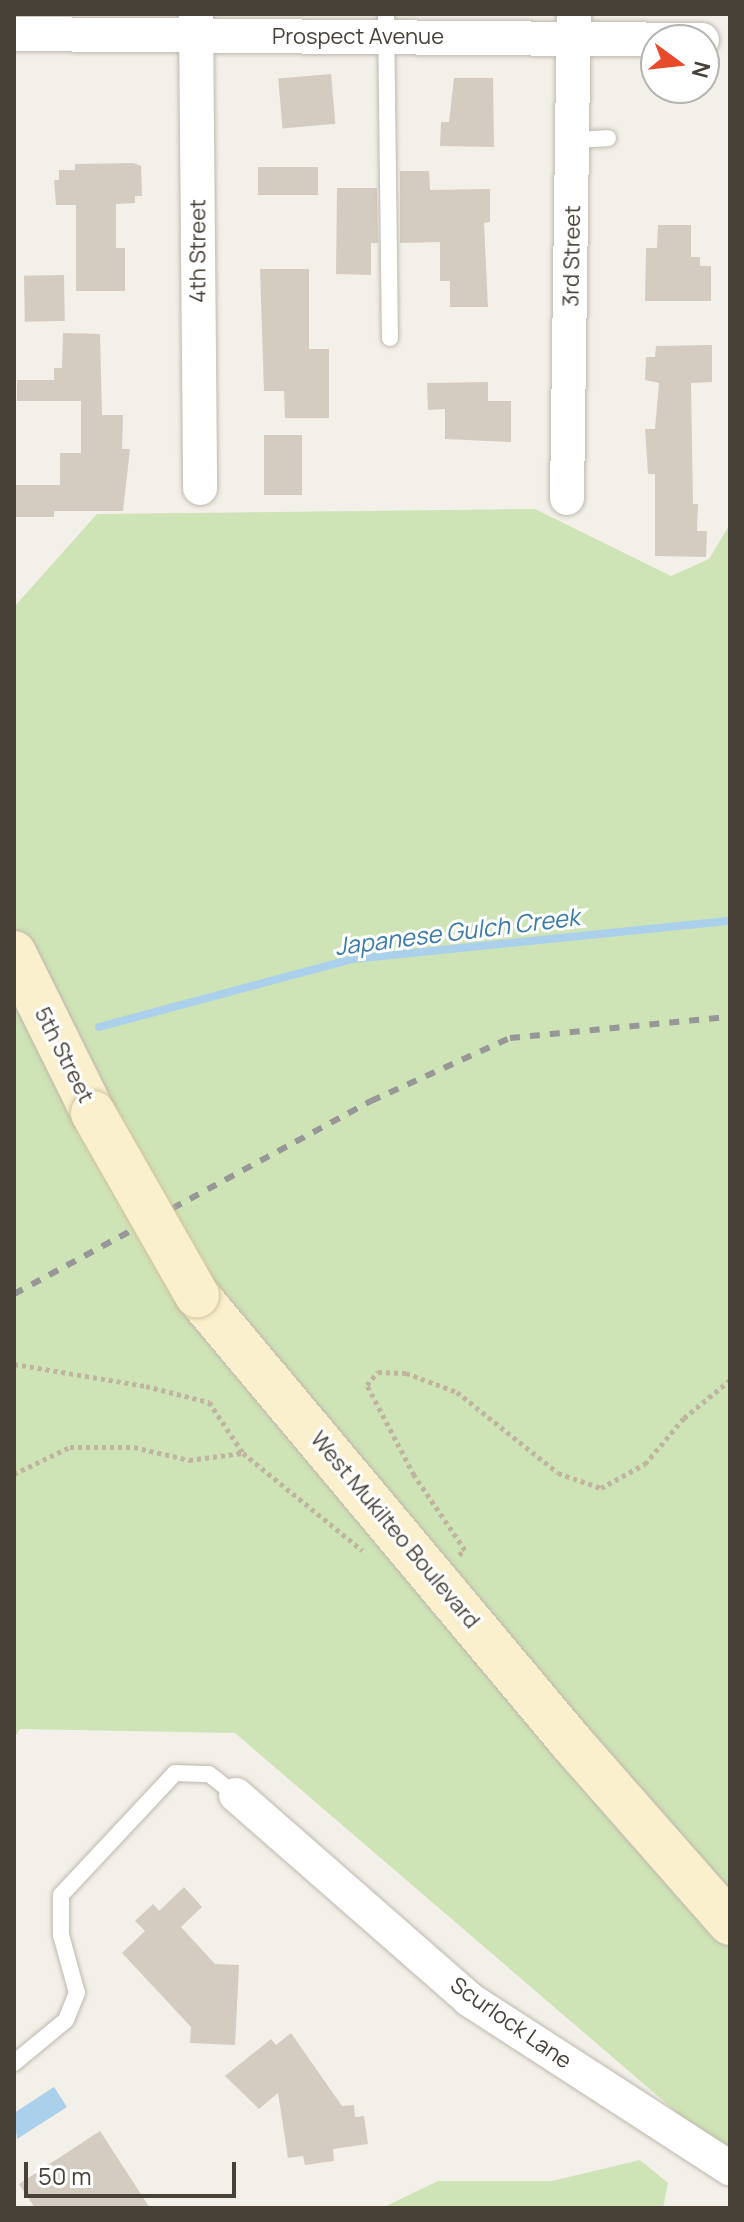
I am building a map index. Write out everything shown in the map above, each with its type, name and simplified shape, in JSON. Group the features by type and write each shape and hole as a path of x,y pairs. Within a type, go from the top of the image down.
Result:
{"main road":[{"name":"5th Street","path":"14,953 93,1113"},
{"name":"West Mukilteo Boulevard","path":"93,1113 197,1295 730,1923"}],"street":[{"name":"Prospect Avenue","path":"14,34 196,25 574,26 640,33"},
{"name":"4th Street","path":"196,25 200,488"},
{"name":"3rd Street","path":"567,498 574,26"},
{"name":"Scurlock Lane","path":"236,1795 470,2000 730,2168"}],"lane":[{"path":"386,25 390,338"},
{"path":"574,140 608,138"},
{"path":"14,2063 66,2020 77,1993 61,1935 61,1895 175,1773 209,1774 236,1795"}],"path":[{"path":"14,1364 146,1386 209,1402 243,1453 352,1546 366,1552"},
{"path":"435,1577 465,1550 414,1475 367,1385 378,1372 406,1373 457,1392 558,1473 601,1488 645,1464 684,1418 730,1380"},
{"path":"14,1474 70,1447 134,1447 189,1460 243,1453"}],"green space":[{"path":"535,509 671,576 709,559 730,524 730,2158 235,1733 20,1729 14,1738 14,607 97,514"},
{"path":"640,2160 668,2183 663,2208 382,2208 438,2181 552,2181"}],"water":[{"path":"54,2087 67,2107 17,2139 14,2113"}],"building":[{"path":"331,74 335,124 283,128 278,79"},
{"path":"454,78 493,78 494,147 440,146 441,122 449,122"},
{"path":"133,163 141,166 142,196 135,196 135,203 116,204 116,248 125,248 125,291 76,291 76,205 56,205 54,180 59,180 59,170 75,170 75,164"},
{"path":"258,167 318,167 318,195 258,195"},
{"path":"400,171 429,171 430,190 490,189 490,222 484,223 488,307 450,307 450,281 440,281 440,242 400,243"},
{"path":"337,188 377,188 378,243 371,243 371,275 336,274"},
{"path":"658,225 691,225 691,257 700,257 700,266 711,266 711,301 645,301 646,248 657,248"},
{"path":"260,269 309,269 309,349 329,349 329,418 285,418 284,391 264,391"},
{"path":"64,275 65,321 25,322 24,276"},
{"path":"63,333 100,334 102,415 123,415 122,449 130,449 123,511 54,511 54,517 16,517 16,485 60,485 60,453 81,453 81,401 17,401 17,380 54,380 54,368 62,368"},
{"path":"712,345 712,382 691,383 693,504 698,504 697,531 707,531 706,557 655,556 655,474 648,474 645,429 655,429 659,383 645,380 646,357 655,357 656,346"},
{"path":"488,382 488,401 511,401 511,442 445,439 445,409 428,410 427,383"},
{"path":"264,435 302,435 302,495 264,495"},
{"path":"184,1887 202,1907 181,1927 215,1964 239,1965 235,2045 190,2043 191,2027 122,1953 145,1931 135,1921 153,1904 159,1911"},
{"path":"291,2033 342,2106 354,2105 355,2117 364,2116 368,2144 333,2149 334,2161 305,2165 303,2156 288,2158 278,2093 259,2109 225,2076 271,2039 276,2045"},
{"path":"100,2131 150,2208 35,2208 19,2184"}],"waterway":[{"name":"Japanese Gulch Creek","path":"99,1027 353,959 730,921"}],"railway":[{"path":"14,1294 371,1101 510,1038 730,1017"}]}
